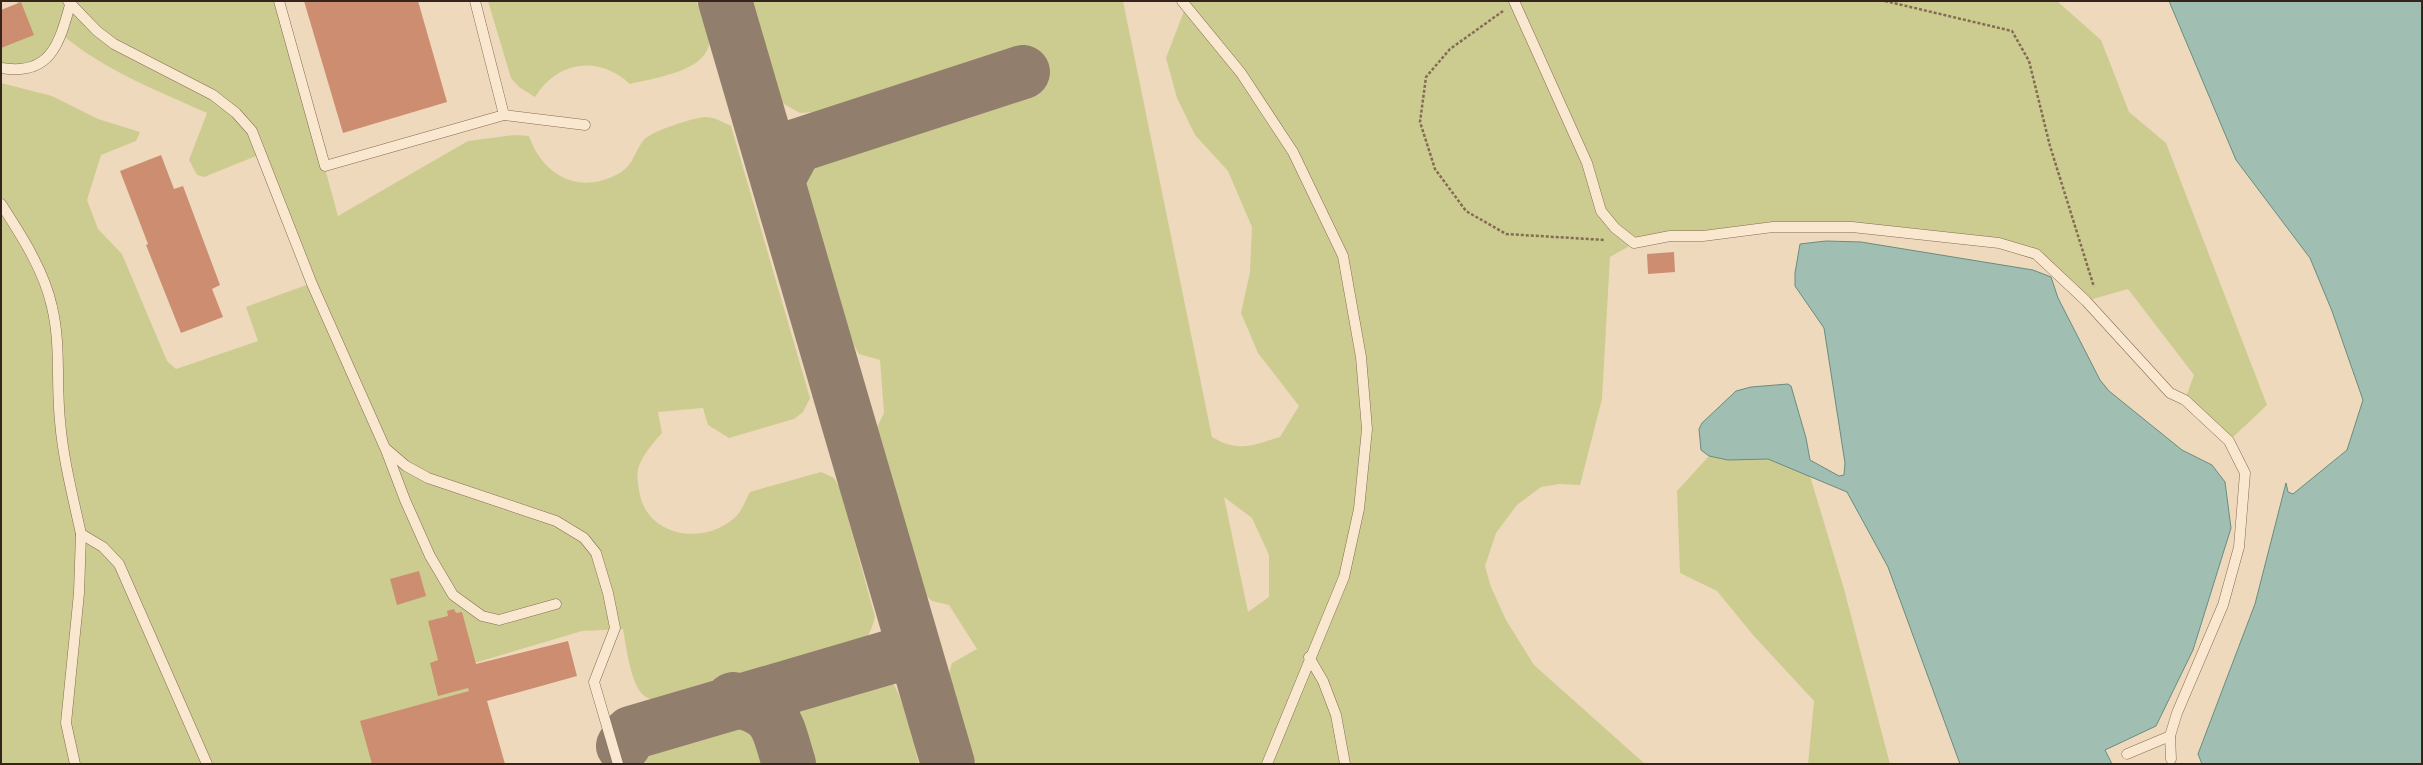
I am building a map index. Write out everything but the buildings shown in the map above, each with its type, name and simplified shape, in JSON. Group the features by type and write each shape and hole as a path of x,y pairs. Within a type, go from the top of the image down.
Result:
{"lane":[{"path":"279,1 325,166 504,115 585,125"},
{"path":"475,1 504,115"},
{"path":"1182,1 1241,73 1293,152 1343,256 1361,357 1367,429 1359,508 1344,577 1309,657 1267,764"},
{"path":"1514,2 1587,163 1601,211 1615,228 1634,243 1670,236 1703,236 1773,227 1852,227 1999,243 2036,254 2086,301 2170,393 2185,400 2229,441 2245,473 2239,547 2223,605 2177,713 2170,736 2171,759"},
{"path":"1,68 23,69 42,64 53,52 63,29 69,3 114,44 213,95 236,113 252,131 312,284 385,448 405,500 430,556 454,595 482,616 499,620 556,604"},
{"path":"1,204 19,232 42,274 52,306 56,333 60,422 81,534 79,594 66,723 76,764"},
{"path":"385,448 406,466 428,478 556,521 584,538 596,553 608,593 615,628 594,682 618,764"},
{"path":"81,534 103,547 119,564 178,693 207,764"},
{"path":"1309,657 1323,681 1336,715 1345,764"},
{"path":"2127,754 2170,736"}],"path":[{"path":"1885,1 2012,31 2029,61 2050,146 2096,292"},
{"path":"1514,2 1450,49 1426,78 1420,122 1435,169 1466,212 1506,234 1634,243"}],"green space":[{"path":"16,1 279,1 338,216 468,141 514,135 529,136 535,150 543,162 553,171 564,178 576,182 590,183 604,180 623,171 630,163 643,141 647,137 663,129 682,122 705,117 722,121 731,126 810,398 803,412 794,419 729,438 708,425 703,408 658,412 662,433 646,452 641,461 637,475 639,490 643,505 651,517 662,526 675,532 690,534 704,533 719,528 732,520 740,511 750,492 821,472 834,478 840,489 875,617 872,628 861,646 853,655 679,703 658,702 646,697 641,692 636,685 630,666 623,629 582,631 471,664 498,764 1,764 1,83 52,96 98,119 140,132 136,141 101,155 87,200 98,229 122,254 167,361 176,369 258,341 246,307 312,283 261,154 204,177 197,175 189,160 207,113 113,69 78,47 61,34 42,64 1,68 1,44 31,34"},
{"path":"488,1 697,1 708,36 709,45 705,54 697,62 687,68 664,76 630,84 618,75 605,69 592,66 579,66 567,69 544,85 535,97 519,87 511,78"},
{"path":"751,1 1123,1 1212,437 1230,445 1246,446 1280,437 1299,406 1258,353 1241,313 1250,272 1252,227 1228,171 1195,135 1177,98 1166,58 1186,6 1182,1 2057,1 2101,40 2129,112 2166,143 2267,405 2229,441 2185,400 2194,375 2128,289 2086,301 2036,254 1999,243 1852,227 1647,236 1610,257 1602,399 1580,485 1559,484 1541,487 1517,505 1496,533 1485,566 1491,587 1506,620 1534,665 1645,764 976,764 949,674 952,663 977,649 949,605 932,601 923,592 878,436 877,427 884,413 880,360 859,354 851,340 806,186 806,181 809,168 822,156 1012,98 800,113 784,104 777,95","holes":["1224,497 1252,518 1269,555 1269,597 1248,612"]},
{"path":"1709,456 1728,460 1768,459 1810,476 1844,589 1890,764 1808,764 1814,701 1753,635 1717,591 1680,573 1677,491"},
{"path":"862,670 884,676 891,681 904,708 919,764 808,764 793,724 805,700 811,692 826,681 848,673"},
{"path":"730,713 756,731 765,764 646,764 645,754 648,744 654,735 662,729 685,722"}],"shaded area":[{"path":"2169,1 2422,1 2422,764 2202,764 2198,754 2255,604 2286,483 2288,492 2293,494 2347,450 2363,400 2332,311 2310,258 2236,160"},
{"path":"1826,241 1861,242 2033,270 2051,277 2058,298 2100,380 2109,391 2182,450 2212,465 2225,482 2231,528 2193,650 2156,726 2105,750 2112,764 1960,764 1888,567 1847,492 1768,459 1728,460 1709,456 1701,450 1699,429 1702,423 1736,391 1751,387 1788,384 1791,386 1806,438 1810,460 1839,476 1844,475 1845,463 1824,328 1795,286 1795,273 1800,244"}],"taxiway":[{"path":"725,1 948,764"},
{"path":"783,170 796,146 1023,72"},
{"path":"623,746 631,733 897,655 907,659"},
{"path":"733,699 748,704 768,714 778,728 789,764"}]}
